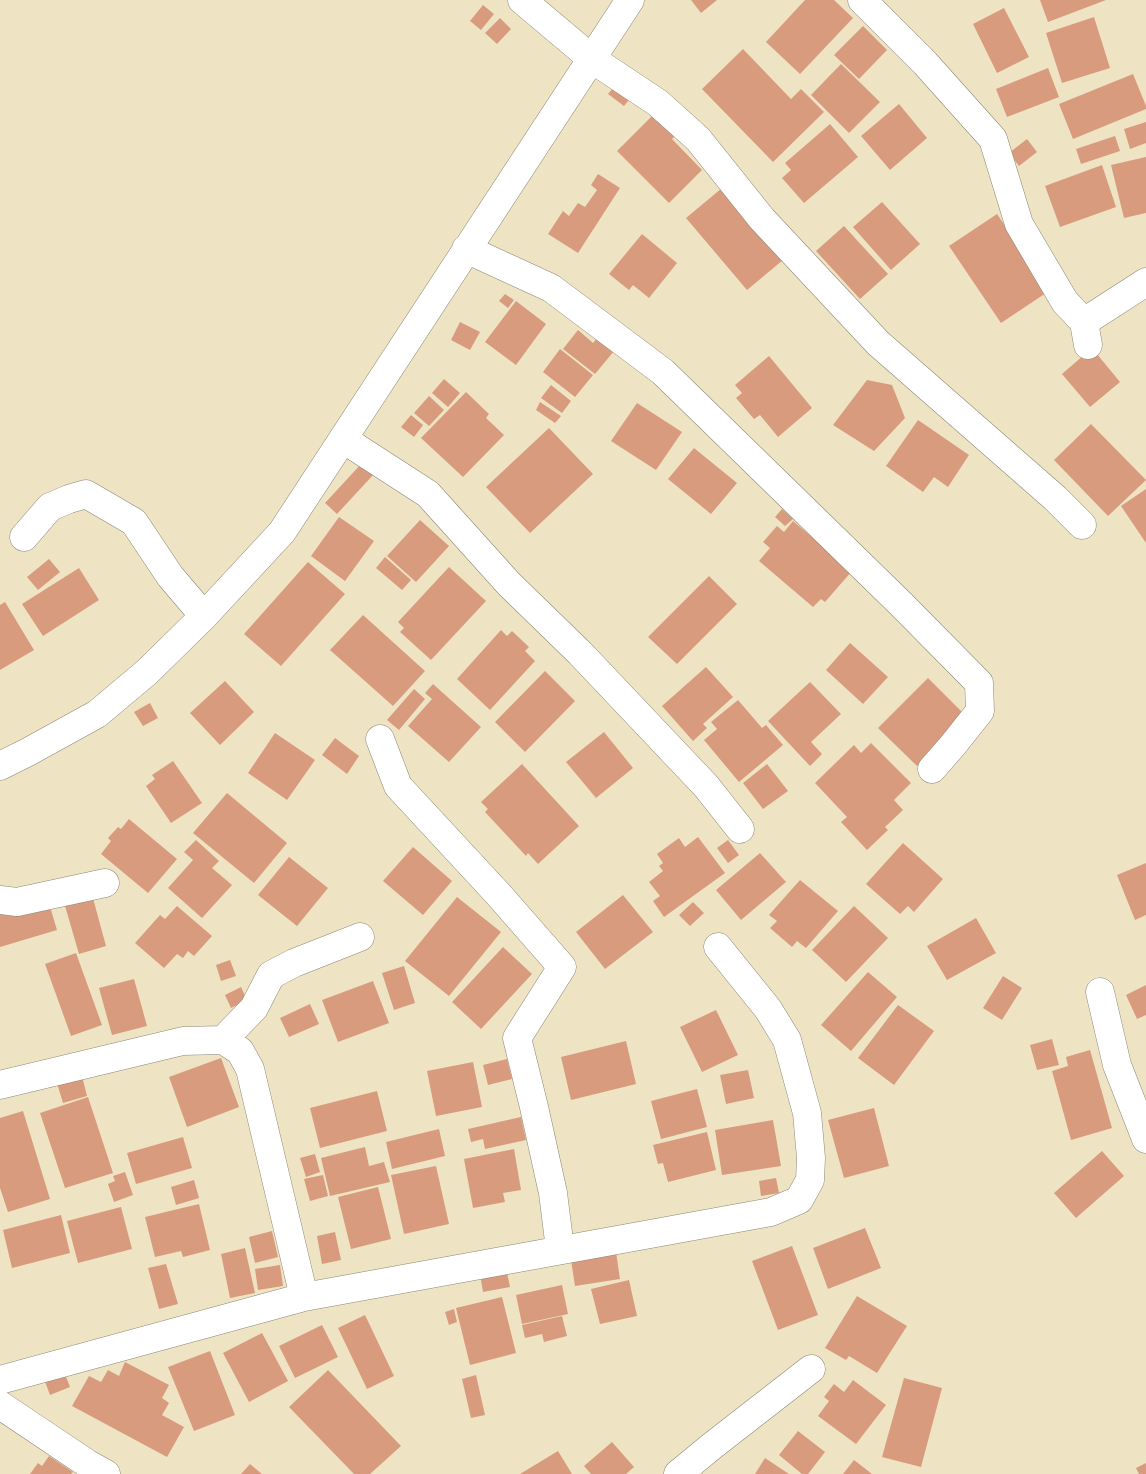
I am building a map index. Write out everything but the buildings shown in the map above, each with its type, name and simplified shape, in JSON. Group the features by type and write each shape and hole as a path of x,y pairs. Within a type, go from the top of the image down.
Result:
{"street":[{"path":"522,0 592,59 658,103 698,139 762,219 878,343 1055,498 1082,525"},
{"path":"0,766 96,714 147,672 204,616 282,532 630,0"},
{"path":"862,0 925,63 993,138 1019,224 1065,302 1086,333 1146,282"},
{"path":"466,250 551,288 664,372 901,604 978,683 980,711 932,768"},
{"path":"343,439 428,494 509,584 580,653 706,786 740,829"},
{"path":"24,537 50,507 86,494 134,522 170,576 204,616"},
{"path":"380,739 398,786 499,895 562,967 516,1038 553,1193 560,1250"},
{"path":"0,900 17,902 105,883"},
{"path":"223,1040 254,1008 271,975 294,963 360,938"},
{"path":"0,1380 304,1297 770,1212 799,1200 810,1180 811,1158 807,1113 787,1040 768,1009 718,947"},
{"path":"1100,992 1116,1065 1146,1139"},
{"path":"0,1085 183,1041 223,1040 240,1051 250,1069 304,1297"},
{"path":"678,1474 812,1368"},
{"path":"0,1405 106,1474"}]}
